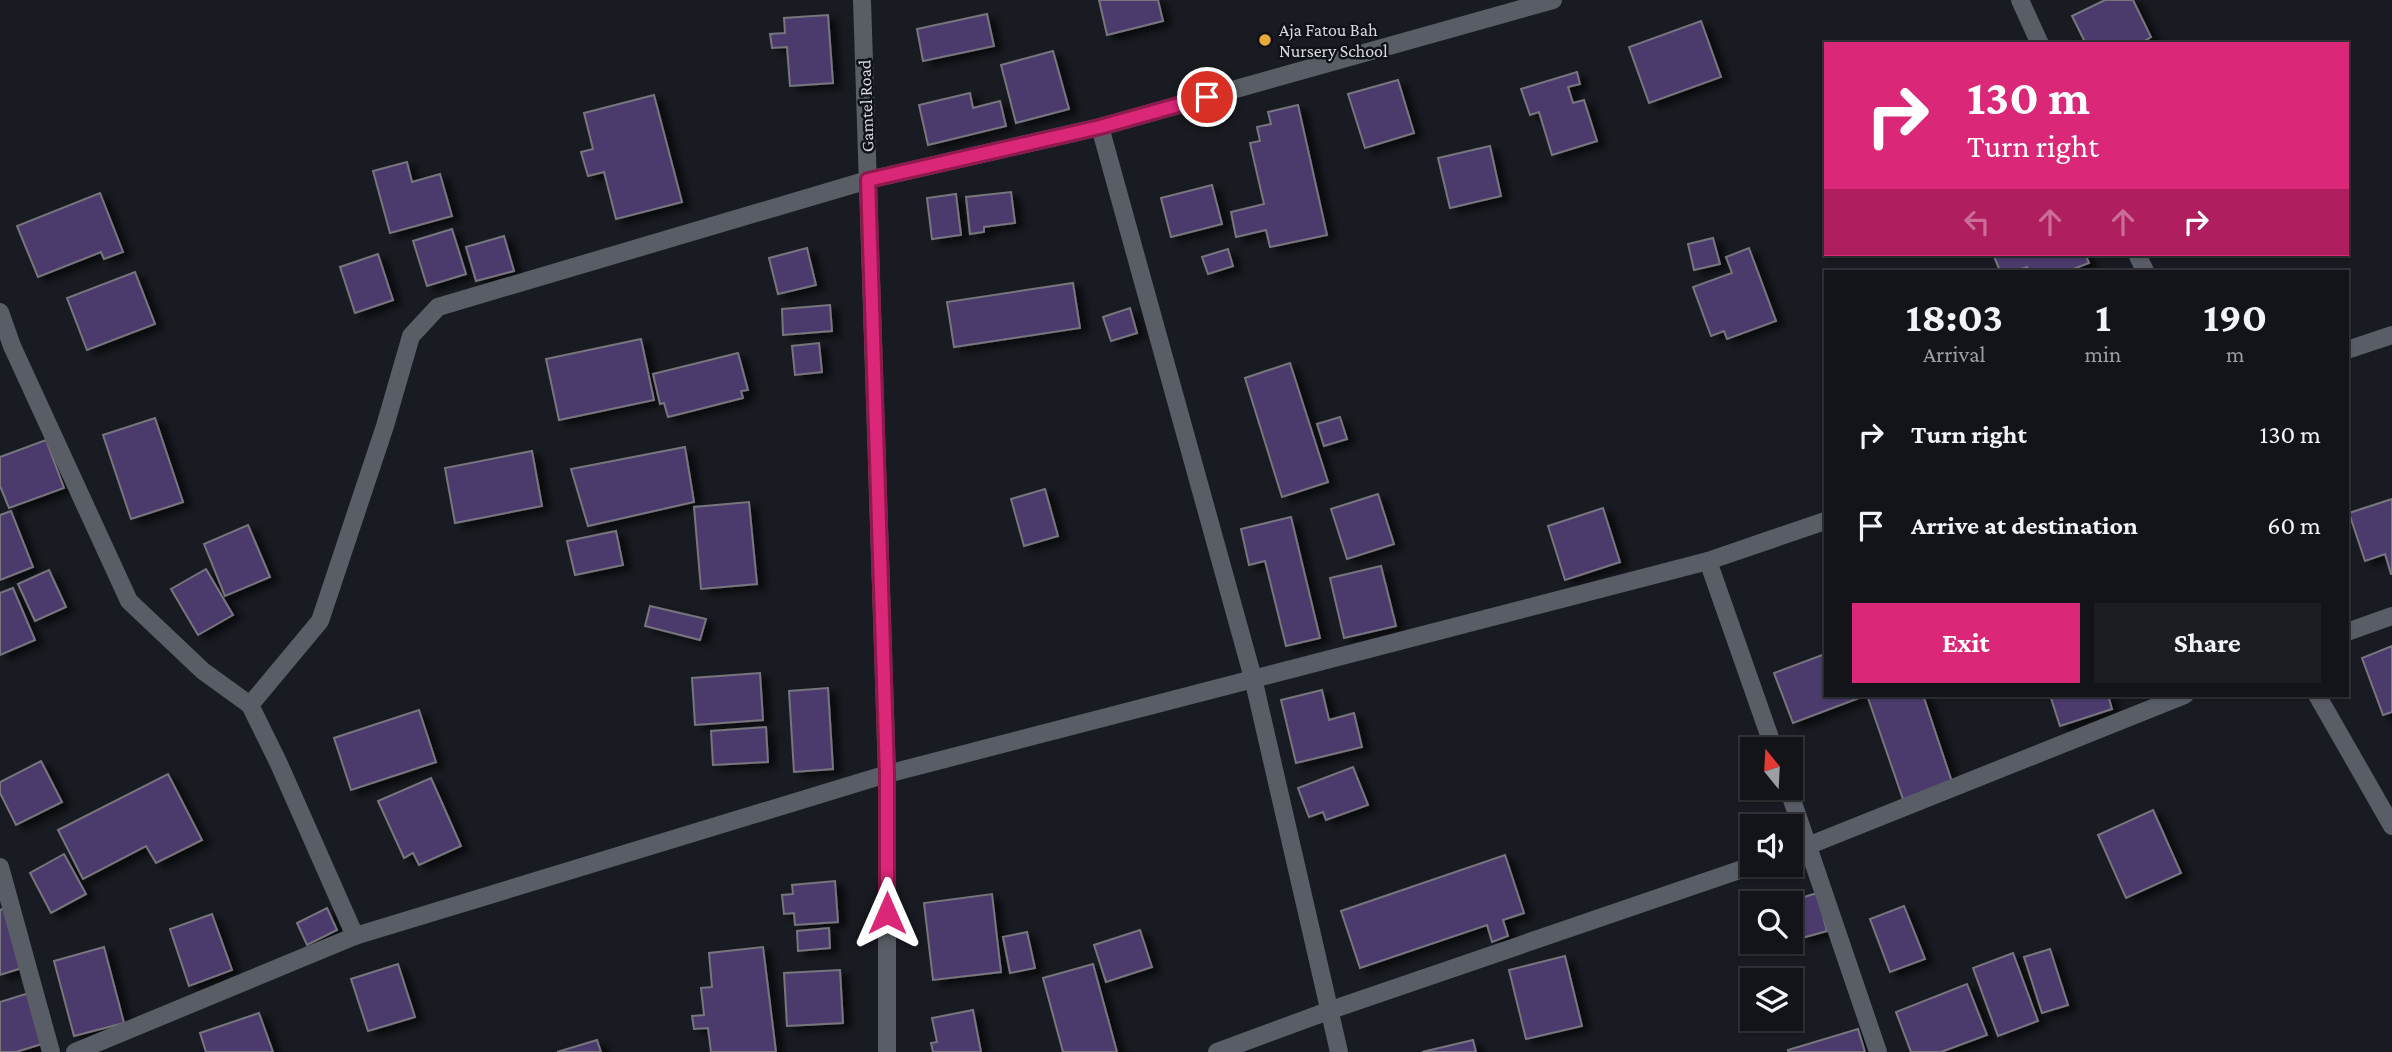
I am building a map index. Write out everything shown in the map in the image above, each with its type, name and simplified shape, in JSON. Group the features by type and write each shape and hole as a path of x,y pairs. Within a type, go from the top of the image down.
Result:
{"street":[{"name":"Gamtel Road","path":"862,0 887,774 887,1052"},
{"path":"250,705 320,621 385,426 411,336 438,307 868,180 1100,127 1553,0"},
{"path":"2020,0 2039,42"},
{"path":"1100,127 1254,678 1339,1052"},
{"path":"0,312 12,346 129,601 203,671 250,705 355,936"},
{"path":"2349,349 2392,335"},
{"path":"75,1052 355,936 887,774 1709,561 1824,521"},
{"path":"1709,561 1770,737"},
{"path":"2349,631 2392,616"},
{"path":"1803,849 2180,697"},
{"path":"2318,697 2392,826"},
{"path":"1792,800 1878,1052"},
{"path":"0,867 51,1052"},
{"path":"1217,1052 1328,1011 1740,870"}],"building":[{"path":"1099,0 1158,0 1163,21 1107,35"},
{"path":"2105,0 2133,0 2151,37 2142,42 2085,42 2072,16"},
{"path":"987,14 994,46 923,61 917,29"},
{"path":"828,15 833,83 790,86 787,47 772,48 770,34 785,33 784,18"},
{"path":"1701,21 1721,77 1649,103 1629,47"},
{"path":"1053,51 1069,109 1016,123 1001,65"},
{"path":"1577,72 1580,84 1568,87 1573,103 1584,100 1597,141 1552,155 1539,112 1530,115 1521,89"},
{"path":"1398,80 1414,133 1365,148 1348,94"},
{"path":"970,93 973,108 1000,101 1006,126 928,145 919,105"},
{"path":"654,95 682,202 616,219 604,172 588,176 581,152 593,149 584,113"},
{"path":"1298,105 1327,235 1270,247 1266,230 1236,237 1231,212 1264,204 1250,143 1260,141 1257,127 1271,124 1268,112"},
{"path":"1490,146 1501,196 1450,208 1438,158"},
{"path":"407,162 412,182 440,174 452,216 390,233 373,171"},
{"path":"1212,185 1222,224 1171,237 1161,198"},
{"path":"1011,192 1015,223 984,227 984,232 970,234 966,197"},
{"path":"100,193 123,252 104,259 101,252 38,277 17,226"},
{"path":"956,194 961,235 932,239 927,198"},
{"path":"452,229 466,274 427,286 413,241"},
{"path":"504,236 514,271 476,281 466,247"},
{"path":"1713,238 1720,264 1694,270 1688,244"},
{"path":"807,248 816,285 778,294 769,258"},
{"path":"1749,248 1776,321 1727,339 1724,331 1711,336 1693,287 1732,273 1726,257"},
{"path":"1228,249 1233,266 1208,274 1202,257"},
{"path":"378,254 393,300 355,313 340,267"},
{"path":"1994,256 2086,256 2089,263 2071,270 2028,270 2027,267 2000,270"},
{"path":"135,272 155,324 87,350 67,298"},
{"path":"1073,283 1080,328 954,347 947,302"},
{"path":"830,305 832,331 783,335 782,309"},
{"path":"1130,308 1137,333 1111,341 1103,317"},
{"path":"641,339 654,400 559,420 546,359"},
{"path":"819,343 822,372 795,375 792,346"},
{"path":"738,353 748,390 741,391 743,398 668,417 664,403 660,404 653,374"},
{"path":"1290,363 1328,482 1282,497 1245,378"},
{"path":"1340,417 1347,439 1324,446 1317,424"},
{"path":"155,418 183,502 131,519 103,435"},
{"path":"46,440 64,488 9,508 0,486 0,457"},
{"path":"685,447 694,502 588,526 571,469"},
{"path":"532,451 542,506 455,523 445,468"},
{"path":"1045,489 1058,536 1024,546 1011,499"},
{"path":"1378,494 1394,544 1347,559 1331,509"},
{"path":"2392,499 2391,574 2385,554 2365,561 2349,513"},
{"path":"749,502 757,584 701,589 694,507"},
{"path":"1603,508 1620,562 1565,580 1548,526"},
{"path":"11,511 33,567 0,580 0,515"},
{"path":"1291,517 1320,638 1286,646 1265,561 1249,565 1241,529"},
{"path":"248,525 270,577 225,596 204,544"},
{"path":"616,531 623,565 575,575 567,541"},
{"path":"1381,566 1396,626 1344,638 1330,578"},
{"path":"206,569 233,615 198,635 171,589"},
{"path":"49,570 66,607 35,621 18,584"},
{"path":"13,588 35,640 0,655 0,593"},
{"path":"650,606 706,619 700,640 645,626"},
{"path":"2392,646 2392,712 2383,715 2362,658"},
{"path":"1824,654 1824,697 1862,697 1793,723 1774,673"},
{"path":"760,673 763,720 695,725 692,678"},
{"path":"828,688 833,769 794,772 789,691"},
{"path":"1322,690 1329,720 1354,713 1362,747 1296,763 1281,700"},
{"path":"1924,697 1953,785 1904,802 1868,698"},
{"path":"2051,697 2109,697 2112,709 2060,726"},
{"path":"419,710 436,762 351,790 334,738"},
{"path":"766,727 768,762 713,765 711,731"},
{"path":"41,761 62,802 16,825 0,793 0,782"},
{"path":"1353,767 1368,805 1326,820 1323,812 1309,817 1298,788"},
{"path":"168,774 202,840 156,863 146,846 83,879 58,830"},
{"path":"431,778 461,846 419,865 413,853 404,858 378,801"},
{"path":"2153,810 2181,873 2126,898 2098,835"},
{"path":"64,854 86,894 51,913 30,873"},
{"path":"1505,855 1524,913 1503,920 1508,936 1492,942 1487,925 1360,968 1341,911"},
{"path":"835,881 838,922 795,925 794,913 784,914 782,895 793,894 792,885"},
{"path":"1817,893 1827,931 1803,938 1803,897"},
{"path":"992,894 1001,972 933,980 924,903"},
{"path":"1904,906 1925,959 1890,972 1870,919"},
{"path":"5,908 25,967 0,975 0,910"},
{"path":"327,908 337,930 307,945 297,923"},
{"path":"212,914 232,970 189,986 170,929"},
{"path":"829,928 830,948 798,951 797,931"},
{"path":"1140,930 1152,967 1106,982 1094,945"},
{"path":"1027,932 1035,968 1010,973 1003,937"},
{"path":"104,947 124,1023 74,1036 54,961"},
{"path":"763,947 776,1052 711,1052 708,1028 694,1029 692,1016 704,1015 701,988 712,987 709,953"},
{"path":"2050,949 2068,1005 2042,1013 2024,957"},
{"path":"2013,953 2038,1021 1998,1036 1973,968"},
{"path":"1565,956 1582,1026 1526,1039 1509,970"},
{"path":"398,964 415,1017 368,1031 351,979"},
{"path":"1093,964 1117,1052 1063,1052 1043,978"},
{"path":"840,970 843,1023 787,1026 784,973"},
{"path":"1967,984 1987,1035 1941,1052 1911,1052 1896,1012"},
{"path":"29,993 45,1043 16,1052 0,1052 0,1002"},
{"path":"973,1010 981,1052 933,1052 931,1043 937,1042 932,1018"},
{"path":"259,1013 273,1052 206,1052 200,1033"},
{"path":"1858,1029 1865,1052 1788,1052 1788,1050"},
{"path":"597,1040 601,1052 557,1052"},
{"path":"1473,1040 1476,1052 1422,1052"}],"place":[{"name":"Aja Fatou Bah Nursery School","path":"1265,40"}],"route":[{"path":"887,913 887,774 868,180 1100,127 1207,97"}]}
